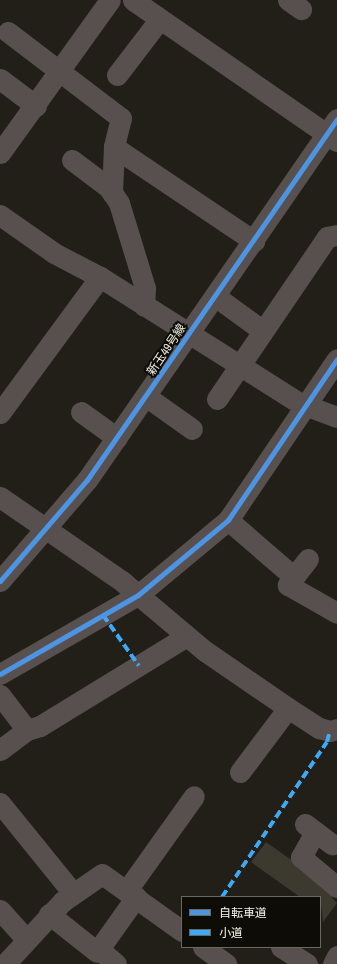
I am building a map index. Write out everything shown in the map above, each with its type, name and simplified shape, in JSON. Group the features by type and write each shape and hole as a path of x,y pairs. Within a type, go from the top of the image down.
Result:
{"street":[{"path":"0,153 36,106 110,0"},
{"path":"132,0 159,20 334,131"},
{"path":"118,75 159,20"},
{"path":"8,32 121,118 114,147 112,193 138,256 145,288 144,306"},
{"path":"0,79 36,106"},
{"name":"新玉49号線","path":"0,581 48,530 117,438 147,397 215,296 334,131"},
{"path":"114,147 254,241"},
{"path":"72,160 112,193"},
{"path":"0,215 54,253 100,277 188,336 307,407 337,417"},
{"path":"217,399 327,237 337,235"},
{"path":"0,413 100,277"},
{"path":"215,296 263,331"},
{"path":"0,674 138,595 228,520 307,407 337,359"},
{"path":"147,397 192,429"},
{"path":"81,412 117,438"},
{"path":"0,497 138,595 187,636 288,708 319,728 330,731 337,729"},
{"path":"228,520 294,577"},
{"path":"308,559 288,585 337,613"},
{"path":"0,750 27,730 40,726 187,636"},
{"path":"0,695 27,730"},
{"path":"240,772 288,708"},
{"path":"94,955 194,796"},
{"path":"0,802 73,893"},
{"path":"332,844 310,827 300,857 337,887"},
{"path":"5,964 50,914 73,893 102,874 181,930"},
{"path":"0,910 26,939"},
{"path":"50,914 94,955 116,964"},
{"path":"282,948 306,964"},
{"path":"333,964 337,956"}],"building":[{"path":"266,842 331,888 332,898 337,903 323,922 321,896 299,896 251,862"}],"marked path":[{"path":"103,615 139,666"},
{"path":"223,896 327,742 330,731"}],"cycle path":[{"path":"0,581 87,480 337,119"},
{"path":"0,674 138,595 228,520 337,359"}]}
